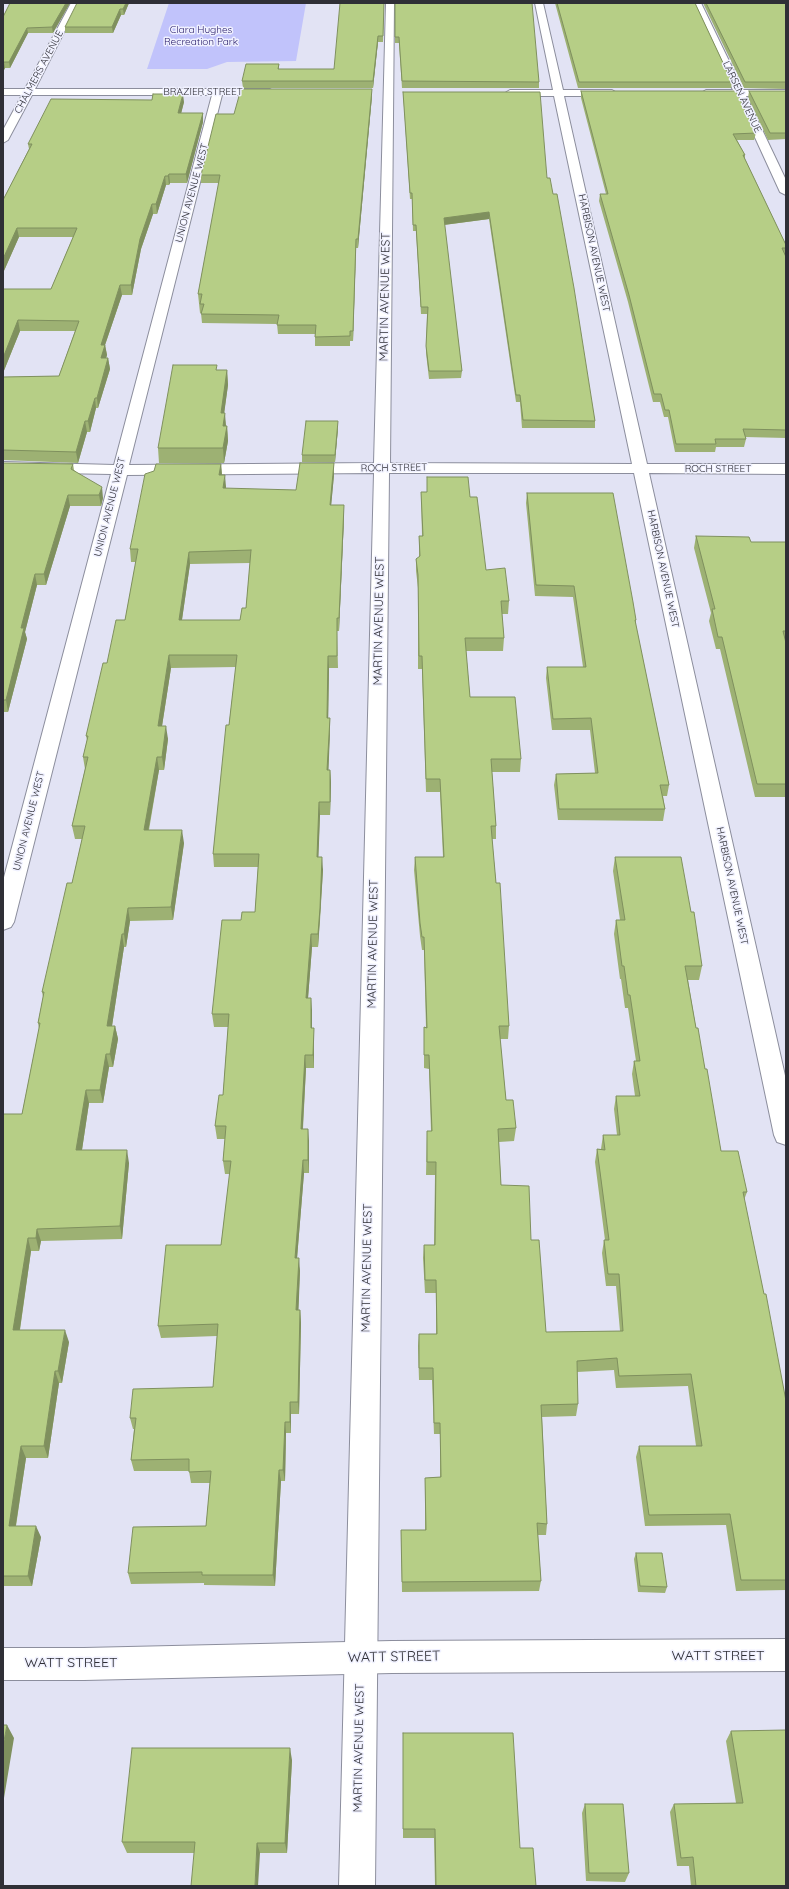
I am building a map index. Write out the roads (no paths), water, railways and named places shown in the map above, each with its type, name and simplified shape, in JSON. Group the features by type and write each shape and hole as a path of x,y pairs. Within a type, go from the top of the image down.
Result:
{"street":[{"name":"CHALMERS AVENUE","path":"3,140 75,3"},
{"name":"MARTIN AVENUE WEST","path":"357,1886 382,468 387,92 390,3"},
{"name":"HARBISON AVENUE WEST","path":"539,3 786,1135"},
{"name":"LARSEN AVENUE","path":"697,3 786,192"},
{"name":"BRAZIER STREET","path":"3,92 281,92"},
{"name":"UNION AVENUE WEST","path":"3,922 218,92"},
{"path":"501,93 621,92"},
{"path":"699,93 786,93"},
{"name":"ROCH STREET","path":"3,467 120,470 382,468 786,469"},
{"name":"WATT STREET","path":"3,1664 84,1664 360,1657 786,1656"}],"park label":[{"name":"Clara Hughes Recreation Park","path":"201,36"}]}
